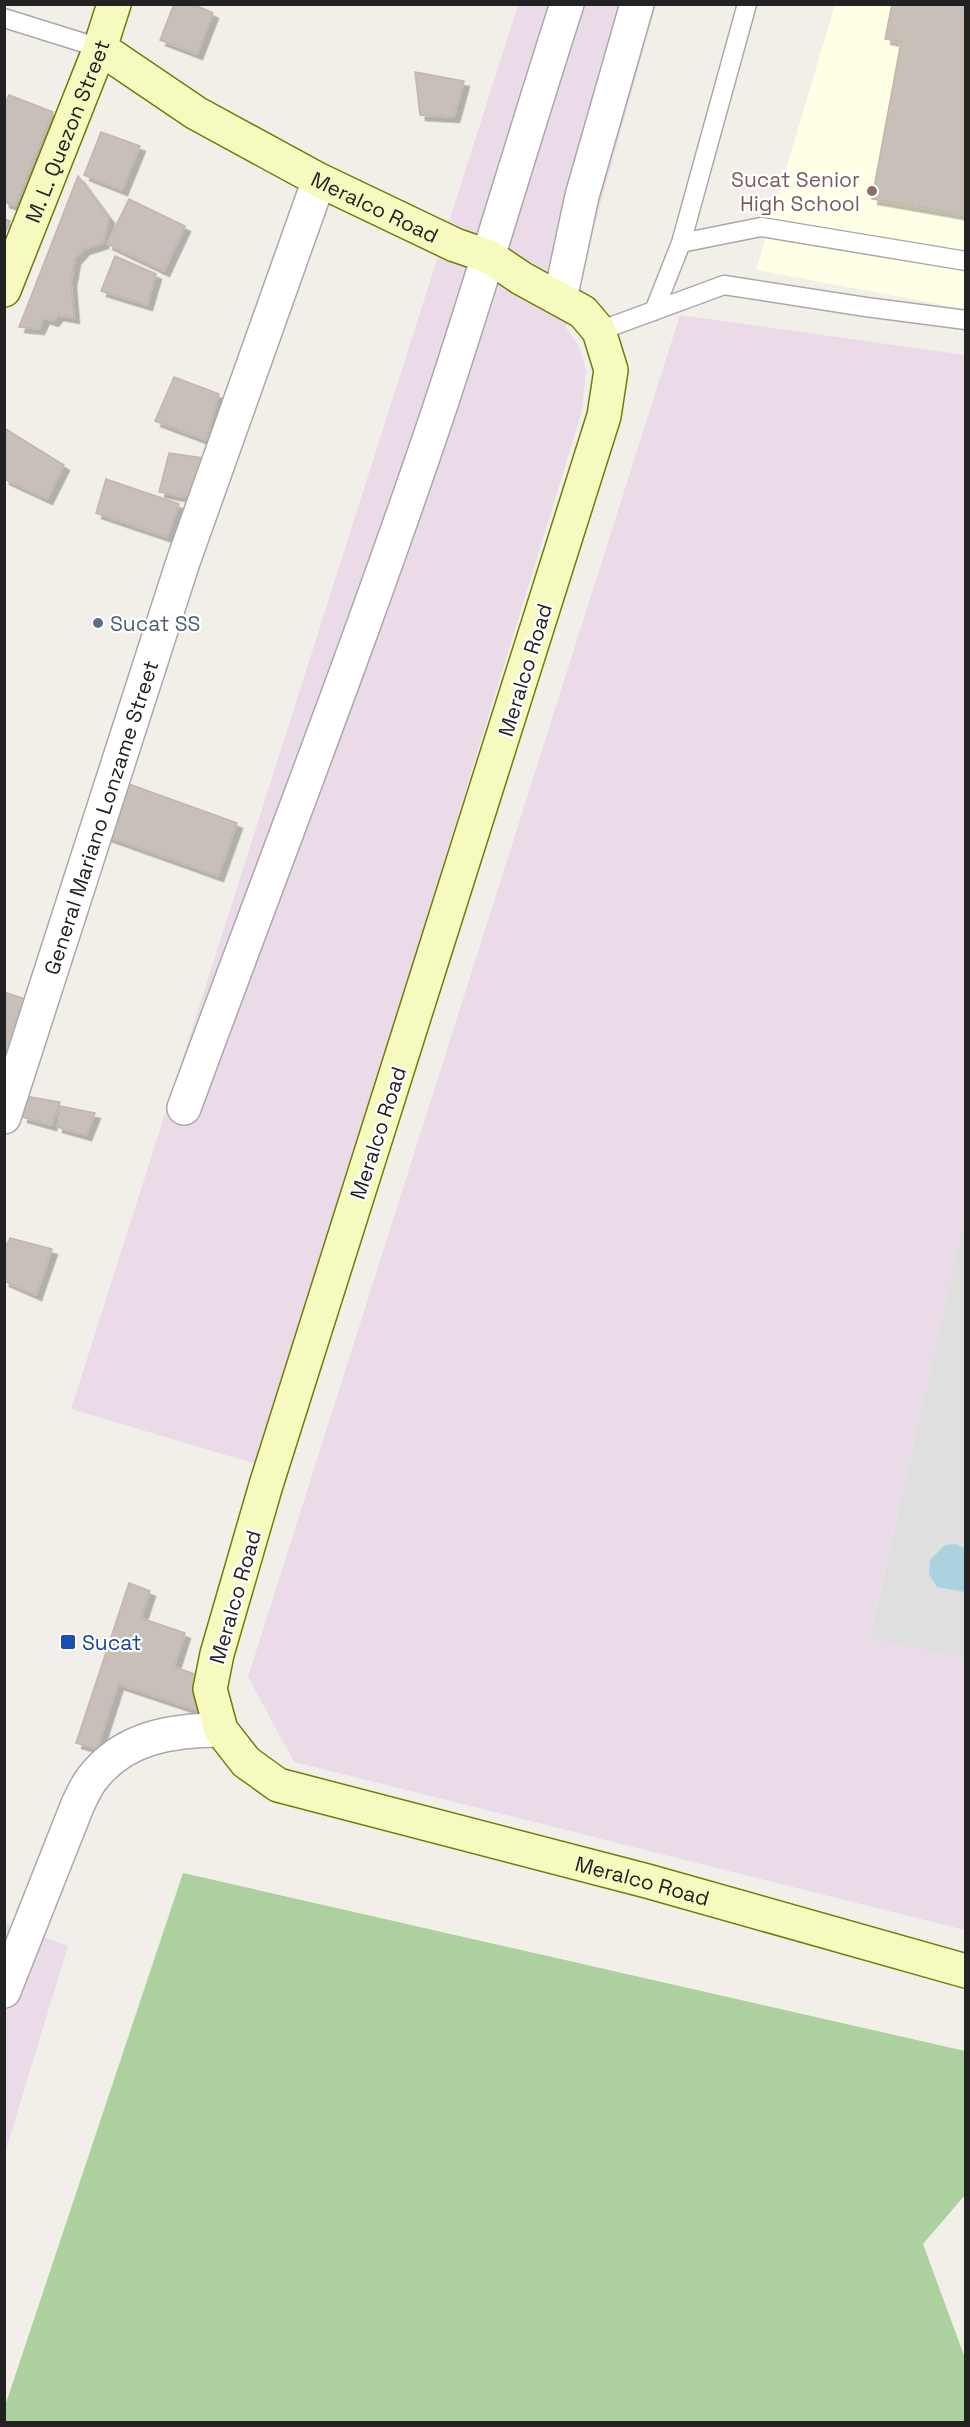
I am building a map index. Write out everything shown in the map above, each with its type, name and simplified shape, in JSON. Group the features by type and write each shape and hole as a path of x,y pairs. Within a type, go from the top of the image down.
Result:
{"main road":[{"name":"M. L. Quezon Street","path":"4,290 100,48 114,4"},
{"name":"Meralco Road","path":"100,48 196,112 319,180 455,245 490,257 583,312 599,330 611,370 604,416 266,1485 217,1654 210,1689 221,1730 246,1762 278,1785 647,1881 966,1971"}],"street":[{"path":"184,1108 380,577 490,257 567,4"},
{"path":"560,299 582,196 637,4"},
{"name":"General Mariano Lonzame Street","path":"4,1117 183,562 319,180"},
{"path":"4,1991 78,1804 91,1780 112,1758 138,1743 163,1733 185,1730 221,1730"}],"lane":[{"path":"654,311 681,243 747,4"},
{"path":"4,18 100,48"},
{"path":"681,243 761,227 966,261"},
{"path":"599,330 724,285 966,320"}],"shaded area":[{"path":"518,5 656,5 566,328 578,344 586,370 582,411 259,1465 71,1409"},
{"name":"Sucat Senior High School","path":"835,5 965,5 965,309 756,270"},
{"path":"680,315 965,355 965,1223 963,1223 869,1639 965,1658 965,1930 294,1762 248,1677"},
{"path":"963,1222 966,1223 965,1658 869,1640"},
{"path":"5,1923 68,1946 5,2153"}],"green space":[{"path":"183,1873 965,2051 965,2195 923,2244 965,2358 965,2422 5,2422 5,2406"}],"water":[{"path":"956,1544 965,1549 965,1592 937,1587 929,1574 930,1560 945,1545"}],"building":[{"path":"174,4 193,4 213,13 197,54 160,40"},
{"path":"892,4 966,4 965,215 872,199 901,42 885,39"},
{"path":"415,72 464,81 454,117 420,115"},
{"path":"9,95 53,112 15,206 4,202 4,105"},
{"path":"101,132 140,146 122,190 84,175"},
{"path":"78,176 109,218 103,243 84,249 75,259 71,282 74,318 58,315 53,321 44,318 39,329 19,327"},
{"path":"129,199 185,226 164,271 107,244"},
{"path":"4,219 10,221 4,236"},
{"path":"115,256 156,274 147,305 101,291"},
{"path":"174,377 219,394 206,440 155,421"},
{"path":"4,428 64,465 47,499 4,479"},
{"path":"169,453 203,458 195,499 159,492"},
{"path":"106,479 179,504 167,537 96,513"},
{"path":"126,783 237,823 218,876 106,836"},
{"path":"4,992 31,1001 10,1060 4,1058"},
{"path":"25,1096 60,1102 51,1125 22,1117"},
{"path":"60,1106 95,1113 86,1135 57,1127"},
{"path":"10,1238 52,1249 36,1295 4,1281 4,1249"},
{"path":"129,1583 150,1591 141,1618 185,1633 174,1667 210,1679 202,1712 118,1684 97,1749 76,1743"}],"place":[{"name":"Sucat Senior High School","path":"872,191"},
{"name":"Sucat SS","path":"98,623"},
{"name":"Sucat","path":"68,1642"}]}
